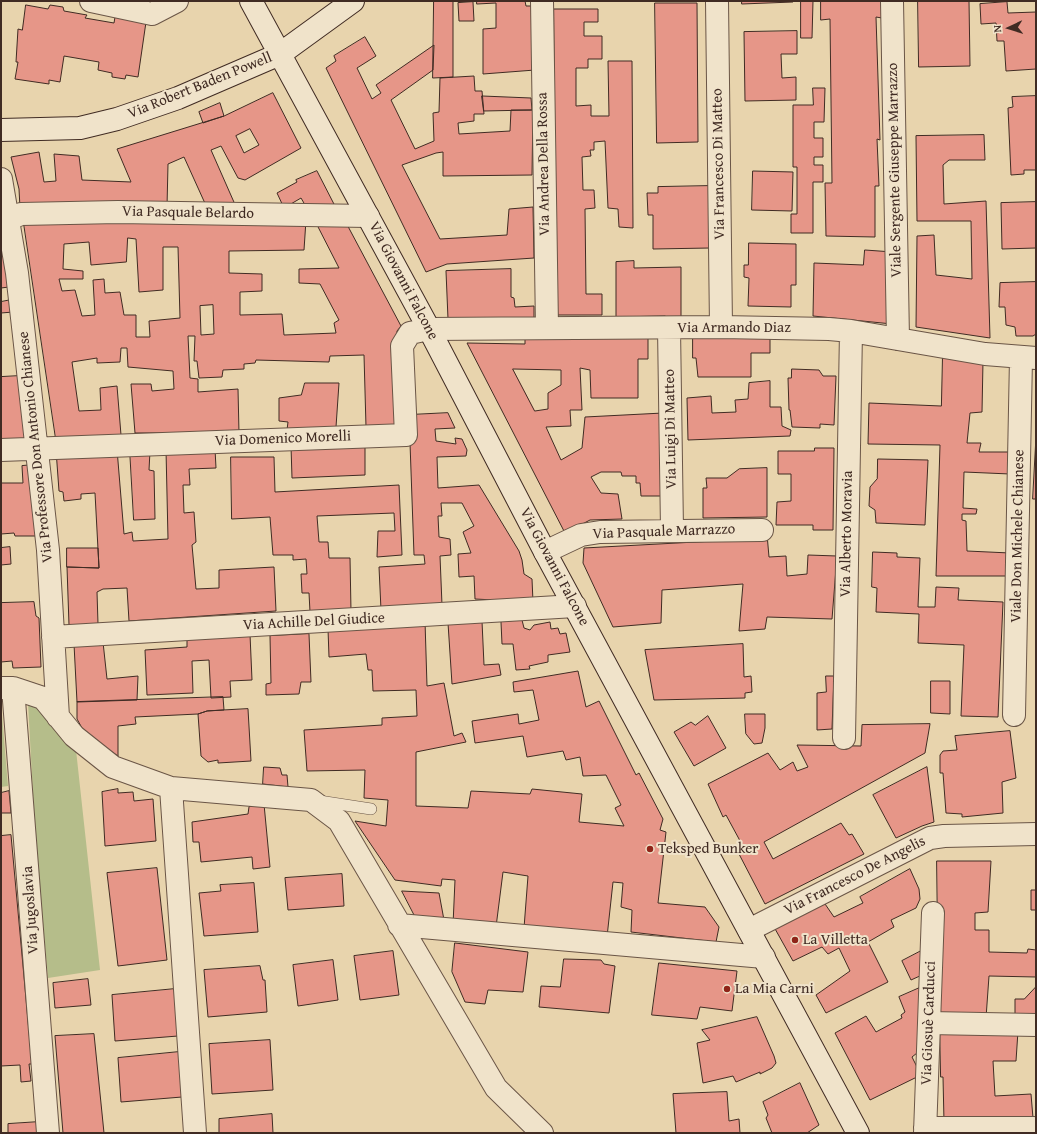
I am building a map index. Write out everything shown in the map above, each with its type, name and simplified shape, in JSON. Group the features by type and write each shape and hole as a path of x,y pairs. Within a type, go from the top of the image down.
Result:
{"street":[{"path":"91,1 152,14 177,1"},
{"name":"Via Giovanni Falcone","path":"251,1 429,329 545,552 858,1133"},
{"name":"Via Robert Baden Powell","path":"1,130 80,128 117,119 178,98 280,54 353,1"},
{"name":"Via Andrea Della Rossa","path":"542,1 547,328"},
{"name":"Via Francesco Di Matteo","path":"717,1 721,327"},
{"name":"Viale Sergente Giuseppe Marrazzo","path":"892,1 898,339"},
{"name":"Via Professore Don Antonio Chianese","path":"1,178 5,219 18,273 48,550 58,717"},
{"name":"Via Pasquale Belardo","path":"5,219 21,214 118,212 368,216"},
{"name":"Via Armando Diaz","path":"429,329 721,327 829,329 851,331 984,354 1028,358"},
{"name":"Via Luigi Di Matteo","path":"669,328 672,530"},
{"name":"Via Domenico Morelli","path":"1,450 406,435 402,346 410,333 429,329"},
{"name":"Via Alberto Moravia","path":"844,738 851,331"},
{"name":"Viale Don Michele Chianese","path":"1014,715 1028,358"},
{"name":"Via Pasquale Marrazzo","path":"545,552 581,535 600,532 762,530"},
{"name":"Via Achille Del Giudice","path":"53,637 575,606"},
{"path":"7,688 43,698 74,736 113,767 171,788 311,800 339,821 496,1088 542,1133"},
{"name":"Via Jugoslavia","path":"7,688 48,1133"},
{"path":"171,788 195,1133"},
{"name":"Via Francesco De Angelis","path":"749,930 930,838 944,836 1036,834"},
{"name":"Via Giosuè Carducci","path":"925,1131 933,913"},
{"path":"400,925 764,957"},
{"path":"929,1023 1036,1025"},
{"path":"925,1131 1034,1128"}],"lane":[{"path":"311,800 372,809"}],"green space":[{"path":"1,703 8,786 1,787"},
{"path":"28,703 36,703 76,750 100,970 48,978 36,850"}],"building":[{"path":"434,1 453,1 453,77 433,78"},
{"path":"477,1 525,1 526,6 534,6 535,70 483,74 483,29 496,28 496,3 477,4"},
{"path":"742,1 793,1 793,2 742,4"},
{"path":"801,1 813,1 812,38 801,38"},
{"path":"821,1 881,1 882,18 876,17 880,140 877,139 879,186 875,186 875,237 826,236 825,183 832,183 830,19 821,20"},
{"path":"918,1 969,1 970,66 919,67"},
{"path":"473,2 474,21 459,21 458,3"},
{"path":"1007,2 1008,13 1036,12 1036,69 1006,71 1004,41 997,41 996,23 981,24 980,4"},
{"path":"655,3 697,3 698,142 657,143"},
{"path":"26,5 48,9 50,5 63,7 64,11 87,15 85,18 114,23 115,17 146,22 138,77 126,75 125,79 112,77 112,73 98,70 99,62 64,56 60,82 49,80 49,84 15,79 18,62 16,62 18,29 22,30"},
{"path":"554,9 598,9 598,22 584,22 584,36 602,36 602,59 588,59 588,68 576,68 576,106 591,105 591,116 609,116 608,61 632,61 633,228 619,227 618,209 608,208 605,141 594,142 594,150 590,150 591,156 582,157 583,190 594,190 595,208 585,209 586,294 602,294 602,315 556,315"},
{"path":"797,31 797,54 781,54 782,78 796,77 796,100 745,101 744,32"},
{"path":"365,37 376,56 357,68 372,99 381,93 376,85 434,45 433,70 391,100 415,149 434,141 433,113 439,112 440,78 474,76 475,91 482,91 484,114 474,114 474,121 458,123 459,134 510,131 511,110 533,110 532,175 443,176 443,152 402,165 440,239 507,235 509,209 533,207 534,258 447,264 426,272 326,68 336,61 334,56"},
{"path":"813,88 825,88 824,122 814,122 814,138 823,138 823,157 814,157 814,165 823,165 823,182 813,182 813,233 791,233 791,214 797,214 797,167 793,167 793,105 813,105"},
{"path":"273,93 301,148 245,180 238,178 221,146 211,150 237,209 208,210 184,157 168,164 167,207 20,208 19,189 11,157 39,152 44,182 56,181 54,154 79,156 82,180 131,182 117,149 224,116","holes":["250,129 259,145 244,153 236,136"]},
{"path":"482,96 531,98 532,110 484,111"},
{"path":"1036,96 1036,170 1024,170 1024,174 1011,175 1008,108 1013,107 1012,97"},
{"path":"220,103 224,116 203,123 199,112"},
{"path":"984,135 985,160 949,160 943,165 944,204 986,201 990,338 916,327 917,236 934,235 936,275 972,279 971,221 917,221 916,136"},
{"path":"317,171 336,208 308,210 301,198 284,208 277,193 297,182 296,180"},
{"path":"753,171 793,172 792,211 752,210"},
{"path":"709,186 710,248 653,249 653,215 648,215 647,193 658,193 658,187"},
{"path":"1036,202 1036,248 1002,249 1001,203"},
{"path":"23,217 306,220 304,250 229,251 229,273 262,274 262,291 240,292 240,315 282,314 284,335 336,333 334,323 339,320 320,284 299,283 299,269 339,268 314,219 343,217 401,326 397,331 401,425 366,427 364,355 330,356 329,362 256,360 255,363 244,364 244,369 223,370 222,377 199,378 197,361 194,361 195,336 188,336 190,378 198,379 198,392 238,389 239,433 135,433 131,384 151,384 152,391 174,389 173,371 128,367 127,348 121,348 120,362 97,363 97,358 72,362 79,411 101,410 100,388 117,386 121,435 56,439","holes":["128,238 136,239 139,292 163,290 163,247 178,247 180,318 149,321 150,337 136,337 136,315 124,315 120,292 105,293 104,279 93,280 95,315 82,316 75,290 62,291 59,279 83,279 83,271 63,269 64,244 89,242 91,265 126,262","213,305 214,334 201,335 200,306"]},
{"path":"1,224 9,287 1,288"},
{"path":"749,243 796,244 796,285 791,285 791,307 748,306 749,278 744,277 744,265 748,265"},
{"path":"865,250 893,252 892,324 813,316 814,263 863,265"},
{"path":"634,261 634,268 681,267 681,318 670,319 665,316 616,317 616,262"},
{"path":"511,269 511,297 514,298 515,307 534,306 534,319 448,319 446,271"},
{"path":"1036,282 1036,334 1033,336 1016,336 1015,327 1006,325 1005,307 999,307 1000,283"},
{"path":"11,300 13,312 1,313 1,302"},
{"path":"693,333 770,334 770,353 751,353 751,377 698,377 696,358 693,358"},
{"path":"648,336 648,359 638,359 638,398 591,398 590,370 580,368 582,410 570,410 571,426 546,427 561,460 582,448 585,417 663,413 665,496 641,496 640,483 636,483 636,476 622,476 621,472 601,472 591,477 601,493 618,494 622,519 590,520 565,533 467,343 525,344 525,339","holes":["513,369 561,370 561,385 548,393 548,409 535,411"]},
{"path":"943,352 983,361 982,412 970,413 967,443 981,443 979,452 1011,452 1010,474 964,472 963,508 977,509 976,514 962,514 962,520 966,521 967,551 1010,553 1007,576 936,576 940,445 868,444 869,403 941,406"},
{"path":"792,369 819,370 823,376 836,376 834,425 820,424 820,428 792,427 789,410 788,378 791,378"},
{"path":"19,376 29,439 1,441 1,377"},
{"path":"770,381 770,407 781,407 782,426 791,430 790,436 688,440 687,398 711,396 712,413 736,412 735,400 748,399 749,383"},
{"path":"305,383 339,383 336,427 287,430 288,422 279,421 279,398 301,395"},
{"path":"448,413 455,428 435,429 436,441 456,444 455,438 462,439 467,450 466,456 437,457 438,488 479,485 519,551 524,574 532,579 533,602 475,599 474,576 459,577 458,554 471,553 463,532 474,526 462,503 441,503 442,516 438,516 439,537 450,539 451,555 440,556 442,605 381,610 379,567 425,564 424,555 414,555 409,415"},
{"path":"1036,437 1036,499 1033,499"},
{"path":"365,443 365,475 292,478 291,446"},
{"path":"815,448 834,448 833,530 813,530 813,525 776,525 777,502 791,501 791,474 778,474 778,451 814,451"},
{"path":"117,449 124,534 132,532 133,541 168,539 166,450 215,449 216,468 189,469 190,485 183,485 184,513 194,512 196,542 192,545 196,589 219,588 219,570 274,567 276,611 129,621 127,588 103,589 97,592 98,624 69,625 67,567 99,568 95,493 81,494 81,499 64,501 63,492 59,491 56,450"},
{"path":"130,450 150,451 149,470 154,471 155,519 134,520"},
{"path":"231,457 274,457 275,492 399,485 402,555 377,557 378,531 395,531 394,513 317,516 319,542 328,542 329,558 350,558 351,611 310,612 309,593 302,593 301,574 307,574 306,559 293,560 293,555 273,555 270,517 232,519"},
{"path":"878,459 928,460 925,525 876,523 875,510 869,506 870,487 877,479"},
{"path":"33,465 41,536 15,536 14,533 1,534 1,483 23,483 22,466"},
{"path":"767,468 767,517 703,518 703,488 707,488 706,478 727,478 739,469"},
{"path":"767,534 769,557 786,556 787,576 807,574 808,555 837,556 832,619 767,617 765,629 739,631 743,584 662,590 661,623 613,627 583,563 584,548 733,540"},
{"path":"10,547 11,564 1,565 1,548"},
{"path":"67,548 98,548 99,568 67,567"},
{"path":"873,552 897,553 897,557 920,558 918,607 935,607 936,587 959,588 958,600 1003,602 998,717 961,716 964,645 918,643 919,614 876,612 877,588 872,587"},
{"path":"34,602 36,616 39,618 41,667 13,668 12,661 1,662 1,603"},
{"path":"522,620 524,628 530,630 534,625 550,622 551,629 558,628 560,634 566,633 570,652 548,655 548,662 529,666 530,669 516,670 513,644 502,644 501,622"},
{"path":"425,621 427,686 444,683 454,736 462,733 466,742 416,752 416,806 468,808 471,791 530,794 532,789 582,794 579,822 624,826 615,808 621,805 606,775 583,776 580,757 566,760 563,751 527,757 523,736 475,743 472,721 518,714 519,724 539,720 533,690 514,692 513,682 578,671 586,707 599,701 636,775 639,773 663,819 660,830 666,832 658,903 705,907 719,927 716,942 631,932 632,910 621,907 623,883 613,882 607,937 524,928 528,876 503,872 496,927 453,925 455,880 442,879 441,886 395,880 355,821 386,826 388,800 364,798 365,770 307,771 304,730 382,725 382,718 417,716 416,690 373,691 372,670 368,670 366,654 329,657 328,629"},
{"path":"482,621 484,665 499,664 501,675 452,684 448,623"},
{"path":"250,634 252,680 230,681 231,697 211,698 209,660 192,661 193,693 147,695 145,650 187,647 187,638"},
{"path":"309,634 311,682 301,682 299,694 266,695 266,684 271,683 270,636"},
{"path":"103,642 107,679 138,676 137,700 77,702 74,644"},
{"path":"743,644 744,677 751,676 752,692 745,693 745,698 654,700 645,650"},
{"path":"826,676 834,676 832,729 817,730 817,693 826,692"},
{"path":"931,681 950,681 950,714 931,713"},
{"path":"223,697 224,710 207,711 198,714 135,717 136,724 118,726 118,756 97,742 82,728 77,719 77,702"},
{"path":"248,709 251,761 218,763 218,760 208,762 201,756 198,714 207,711"},
{"path":"745,714 765,714 765,728 762,743 754,744 746,734"},
{"path":"708,716 726,748 694,766 674,732 691,722 695,725"},
{"path":"930,724 925,753 764,842 773,859 841,823 849,835 852,834 864,854 765,904 739,854 745,850 726,815 723,817 708,784 768,753 780,770 793,762 797,771 808,767 797,745 861,746 862,725"},
{"path":"1010,731 1016,778 1002,782 1003,813 962,817 962,814 946,813 943,773 940,773 940,755 943,751 957,750 955,736"},
{"path":"264,767 280,768 282,775 287,775 288,787 263,784"},
{"path":"927,767 934,822 896,838 873,795"},
{"path":"118,789 118,793 133,792 134,801 153,799 156,841 105,846 102,792"},
{"path":"9,791 11,813 1,813 1,793"},
{"path":"264,804 270,867 253,869 252,857 201,862 199,842 193,842 192,822 248,814 249,807"},
{"path":"11,835 32,1064 29,1064 31,1081 21,1082 20,1065 1,1066 1,836"},
{"path":"937,861 991,861 988,912 975,913 975,930 989,930 989,952 1027,953 1028,949 1036,950 1036,977 989,976 986,1018 939,1019"},
{"path":"157,868 167,960 118,966 107,873"},
{"path":"910,869 919,889 920,899 916,908 891,920 894,927 868,942 888,982 826,1013 816,995 850,971 839,948 828,954 822,947 793,961 774,927 823,901 834,917 863,903 860,897"},
{"path":"342,874 344,906 288,910 285,878"},
{"path":"254,883 258,932 204,936 199,893 221,891 220,885"},
{"path":"1031,890 1036,890 1036,910 1031,910"},
{"path":"402,891 439,893 444,920 417,920"},
{"path":"455,943 528,952 523,992 488,990 485,1004 465,1002 452,972"},
{"path":"923,950 922,975 911,980 902,961"},
{"path":"393,951 399,995 360,1000 354,956"},
{"path":"564,959 601,960 604,964 615,966 609,1013 539,1007 541,986 560,987"},
{"path":"333,960 338,1000 298,1006 293,965"},
{"path":"659,963 737,971 732,1011 700,1007 697,1019 652,1015"},
{"path":"260,966 263,980 265,980 267,1012 208,1017 204,970"},
{"path":"88,979 91,1005 55,1008 53,983"},
{"path":"924,986 922,1049 912,1057 921,1075 870,1100 835,1033 866,1016 876,1032 902,1018 901,1015 905,1012 899,997"},
{"path":"1036,987 1036,1019 1015,1020 1015,999 1024,999"},
{"path":"175,989 178,1036 115,1041 112,995"},
{"path":"757,1017 774,1056 776,1063 772,1068 760,1074 760,1072 736,1082 733,1076 703,1083 697,1043 710,1040 702,1030"},
{"path":"940,1027 1018,1031 1016,1061 993,1061 995,1096 1031,1094 1033,1118 944,1122"},
{"path":"94,1034 104,1133 63,1133 55,1036"},
{"path":"270,1040 273,1090 212,1094 209,1044"},
{"path":"179,1052 182,1097 121,1102 118,1058"},
{"path":"800,1083 819,1125 807,1133 772,1133 766,1118 768,1115 763,1102"},
{"path":"727,1092 729,1121 739,1119 740,1133 676,1133 673,1094"},
{"path":"272,1114 273,1133 219,1133 219,1119"},
{"path":"39,1122 40,1133 8,1133 8,1124"}],"place":[{"name":"Teksped Bunker","path":"650,849"},
{"name":"La Villetta","path":"795,940"},
{"name":"La Mia Carni","path":"727,989"}]}
